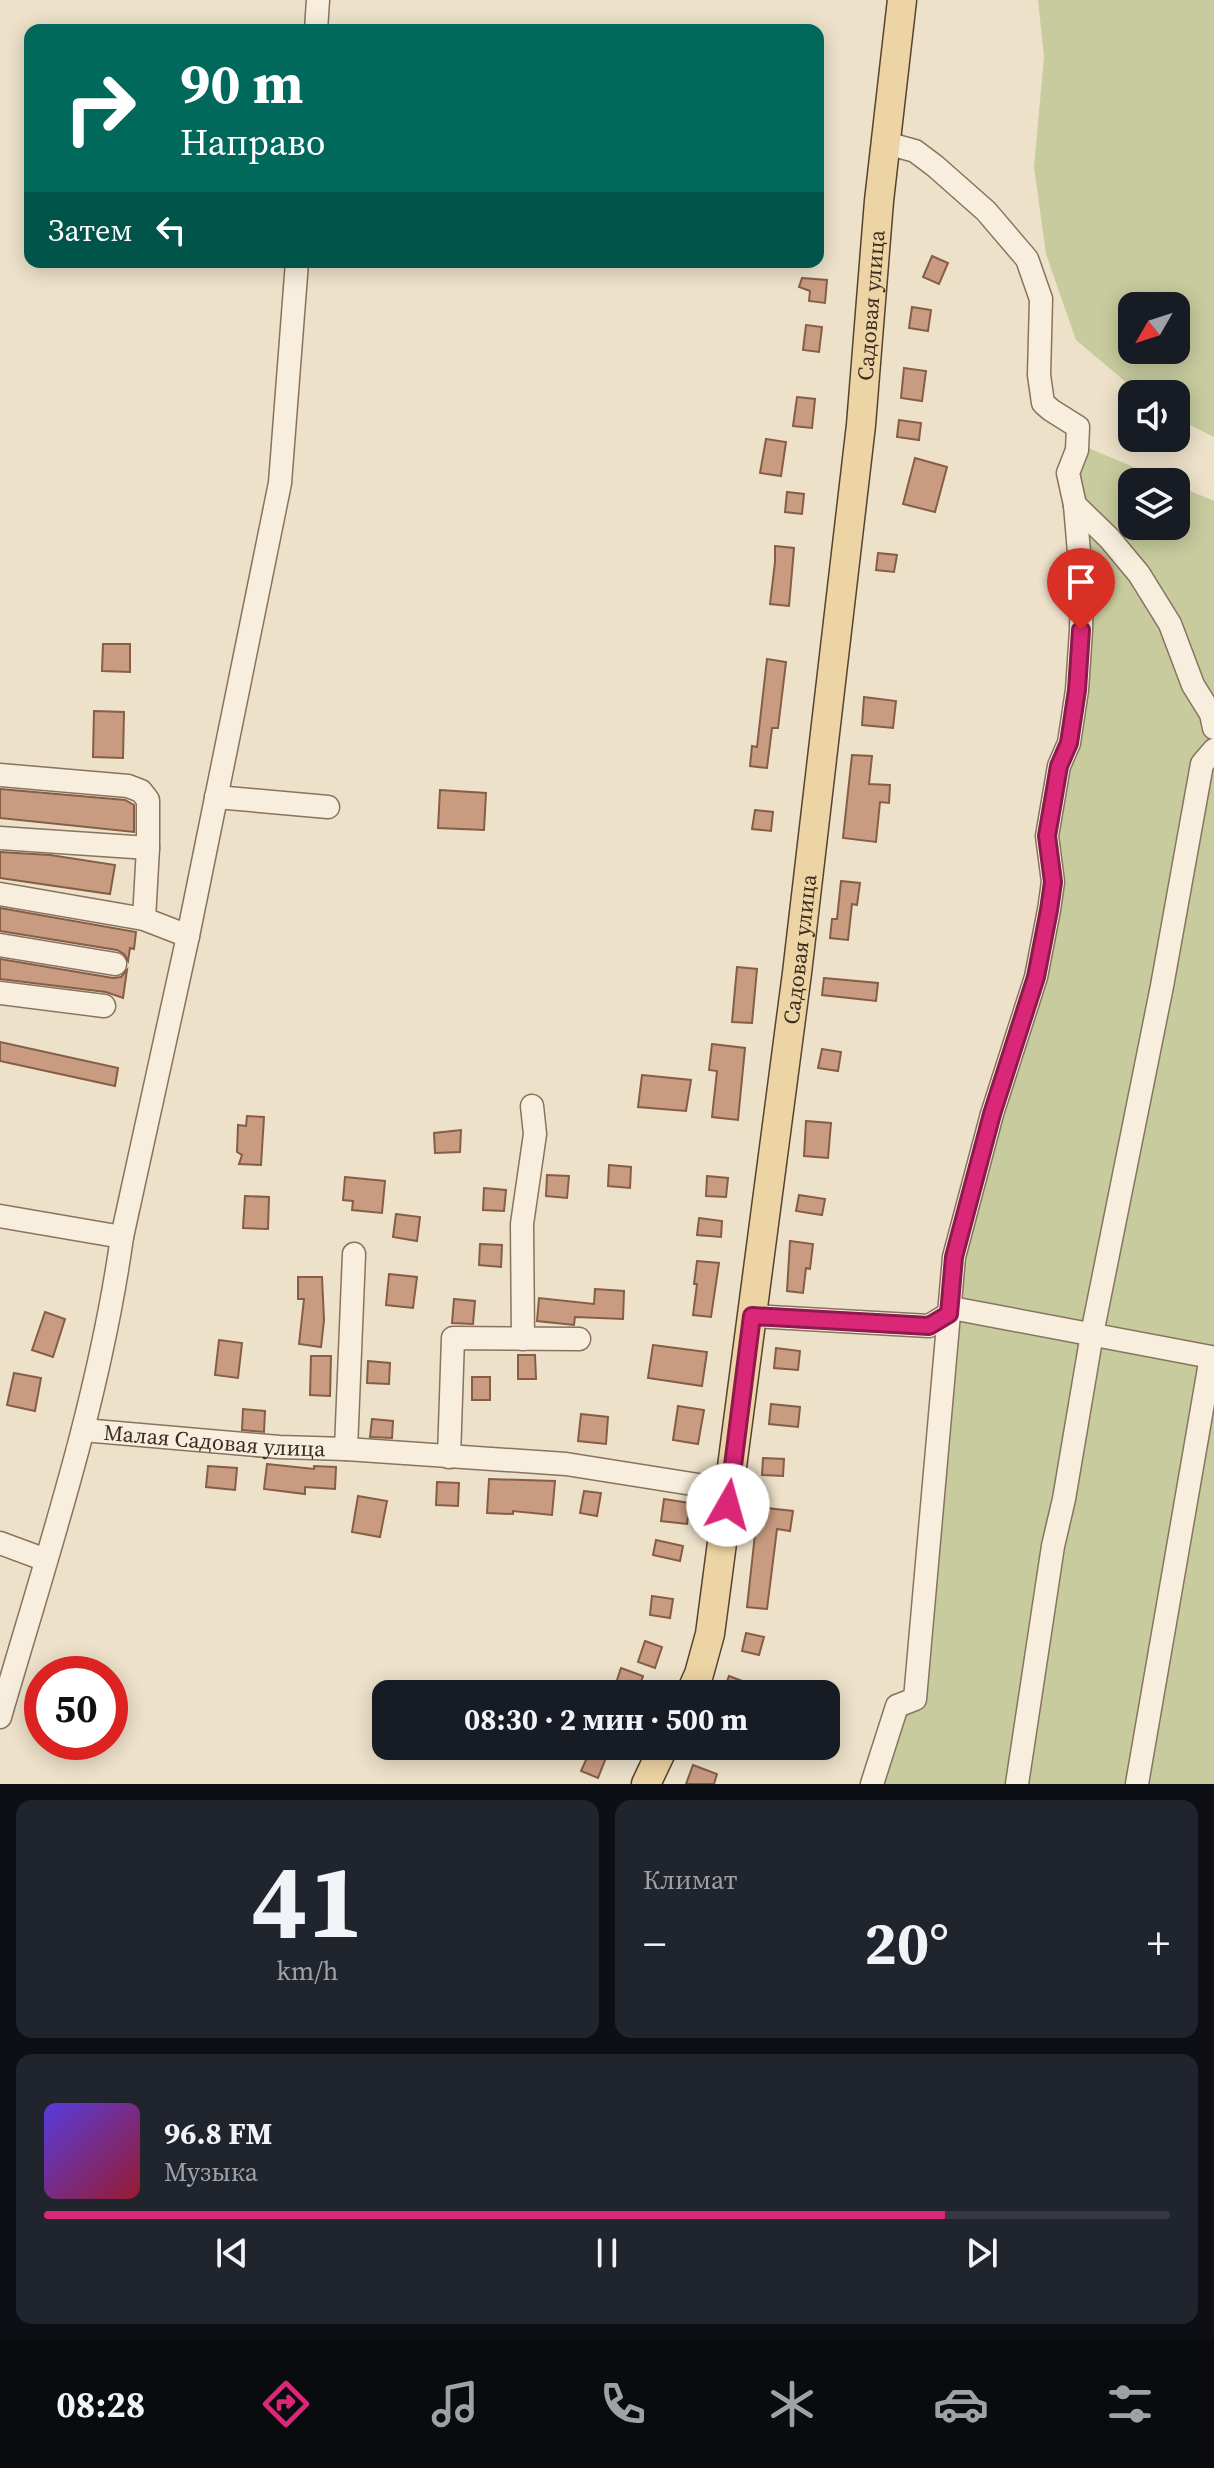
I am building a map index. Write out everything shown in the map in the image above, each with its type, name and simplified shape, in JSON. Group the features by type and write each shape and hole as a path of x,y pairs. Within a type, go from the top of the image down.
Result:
{"main road":[{"name":"Садовая улица","path":"696,1680 710,1634 797,973 861,425 879,201 902,0"},
{"path":"646,1784 657,1760"}],"street":[{"path":"316,24 318,0"},
{"path":"872,1784 897,1706 915,1699 954,1257 992,1114 1036,977 1049,910 1053,882 1047,836 1059,766 1069,743 1077,690 1082,588 1075,505 1068,473 1077,450 1078,427 1043,403 1039,375 1041,299 1027,259 986,211 935,166 915,151 886,143"},
{"path":"0,1717 83,1430 188,936 280,483 297,268"},
{"path":"1075,505 1109,538 1139,574 1170,624 1193,685 1211,714 1214,728"},
{"path":"1017,1784 1053,1546 1092,1334 1202,764 1214,750"},
{"path":"0,775 128,786 141,791 148,800 144,919"},
{"path":"216,797 328,807"},
{"path":"0,838 148,848"},
{"path":"0,894 144,919 188,936"},
{"path":"0,945 115,964"},
{"path":"0,993 104,1006"},
{"path":"523,1339 522,1224 535,1134 532,1106"},
{"path":"0,1216 122,1237"},
{"name":"Малая Садовая улица","path":"346,1449 354,1254"},
{"path":"752,1316 929,1326 957,1309 1213,1352 1137,1784"},
{"path":"449,1457 453,1338 579,1339"},
{"name":"Малая Садовая улица","path":"83,1430 279,1447 566,1464 730,1490"},
{"path":"0,1543 46,1560"}],"green space":[{"path":"1038,0 1214,0 1214,437 1190,425 1190,380 1123,380 1076,340 1046,254 1034,167 1044,57"},
{"path":"1067,439 1136,468 1118,468 1118,540 1190,540 1190,491 1214,501 1214,1784 859,1784 891,1694 905,1692 945,1267 1043,898 1072,693 1079,568 1062,469"}],"building":[{"path":"932,256 948,263 939,284 923,277"},
{"path":"802,278 827,280 825,303 809,301 810,291 799,287"},
{"path":"912,307 931,310 928,331 909,328"},
{"path":"806,325 822,327 819,352 803,350"},
{"path":"904,368 926,371 922,401 901,398"},
{"path":"797,397 815,399 812,428 793,426"},
{"path":"899,420 921,423 919,440 897,437"},
{"path":"766,439 786,442 781,476 760,473"},
{"path":"915,458 947,467 935,512 903,504"},
{"path":"787,492 804,494 802,514 785,512"},
{"path":"775,546 794,548 789,606 770,604"},
{"path":"878,553 897,555 894,572 876,570"},
{"path":"103,644 130,644 130,672 102,671"},
{"path":"767,659 786,662 778,728 772,728 767,768 750,766 752,746 757,747"},
{"path":"864,697 896,701 893,728 862,725"},
{"path":"94,711 124,712 123,758 93,757"},
{"path":"852,755 872,756 869,784 890,785 889,803 880,802 876,842 843,838"},
{"path":"0,789 125,800 134,805 134,832 0,818"},
{"path":"440,790 486,793 484,830 438,828"},
{"path":"755,810 773,812 771,831 752,829"},
{"path":"0,852 50,855 115,865 110,894 0,878"},
{"path":"841,881 860,883 857,905 852,904 848,940 830,938 832,919 837,919"},
{"path":"0,908 136,932 134,949 130,948 128,961 117,950 0,931"},
{"path":"0,959 113,978 121,977 127,970 123,998 106,992 0,979"},
{"path":"737,967 757,969 752,1023 732,1022"},
{"path":"824,978 878,983 876,1001 822,995"},
{"path":"0,1042 118,1068 115,1086 0,1061"},
{"path":"712,1044 745,1048 738,1120 712,1117 717,1071 709,1070"},
{"path":"822,1049 841,1052 838,1071 818,1068"},
{"path":"642,1075 691,1080 686,1111 638,1107"},
{"path":"247,1116 264,1117 261,1165 239,1164 242,1155 237,1152 238,1125 246,1126"},
{"path":"806,1121 831,1123 828,1158 804,1156"},
{"path":"461,1130 460,1152 435,1153 434,1133"},
{"path":"609,1165 631,1167 630,1188 608,1186"},
{"path":"547,1175 569,1176 567,1198 546,1196"},
{"path":"707,1176 728,1178 726,1197 706,1196"},
{"path":"345,1177 385,1181 382,1213 352,1210 353,1201 343,1200"},
{"path":"484,1188 506,1190 504,1211 483,1210"},
{"path":"799,1195 825,1199 822,1215 796,1211"},
{"path":"245,1196 269,1197 268,1229 243,1228"},
{"path":"396,1214 420,1217 417,1241 393,1237"},
{"path":"699,1218 722,1221 721,1237 697,1235"},
{"path":"790,1241 813,1244 803,1293 787,1291"},
{"path":"480,1244 502,1245 501,1267 479,1265"},
{"path":"697,1261 719,1263 711,1317 693,1315"},
{"path":"389,1274 417,1277 413,1308 386,1305"},
{"path":"298,1277 322,1277 324,1320 321,1347 299,1344 304,1299 298,1299"},
{"path":"595,1289 624,1291 623,1319 575,1317 574,1325 537,1321 539,1298 594,1304"},
{"path":"454,1299 475,1301 473,1324 452,1323"},
{"path":"45,1312 65,1319 53,1357 32,1350"},
{"path":"219,1340 242,1343 238,1378 215,1375"},
{"path":"653,1345 707,1352 702,1386 648,1378"},
{"path":"776,1348 800,1351 798,1370 774,1368"},
{"path":"518,1355 535,1355 536,1379 518,1379"},
{"path":"311,1356 331,1356 330,1396 310,1395"},
{"path":"368,1361 390,1363 389,1384 367,1383"},
{"path":"14,1373 41,1378 35,1411 7,1405"},
{"path":"472,1377 490,1377 490,1400 472,1400"},
{"path":"771,1404 800,1407 798,1427 769,1424"},
{"path":"678,1406 704,1410 698,1444 673,1440"},
{"path":"243,1409 265,1411 264,1432 242,1430"},
{"path":"581,1414 608,1417 606,1444 578,1441"},
{"path":"372,1419 393,1421 392,1438 370,1437"},
{"path":"763,1458 784,1459 783,1476 762,1475"},
{"path":"267,1464 314,1469 314,1466 336,1467 335,1489 305,1487 305,1494 264,1489"},
{"path":"208,1466 237,1468 235,1490 206,1487"},
{"path":"489,1479 555,1481 552,1515 513,1511 513,1514 487,1513"},
{"path":"437,1482 459,1483 458,1506 436,1505"},
{"path":"584,1491 601,1493 597,1516 580,1513"},
{"path":"358,1496 387,1501 380,1537 352,1532"},
{"path":"664,1499 690,1503 687,1524 661,1521"},
{"path":"758,1507 793,1511 790,1531 777,1529 767,1609 747,1607"},
{"path":"656,1540 683,1546 680,1561 653,1555"},
{"path":"652,1596 673,1599 670,1618 650,1615"},
{"path":"746,1633 764,1637 759,1655 742,1651"},
{"path":"645,1641 662,1647 655,1668 638,1662"},
{"path":"621,1668 643,1676 642,1680 617,1680"},
{"path":"586,1760 605,1760 598,1778 581,1771"},
{"path":"693,1765 717,1774 714,1784 686,1784"}],"route":[{"path":"728,1505 752,1316 929,1326 949,1314 954,1257 992,1114 1036,977 1049,910 1053,882 1047,836 1059,766 1069,743 1081,630"}]}
